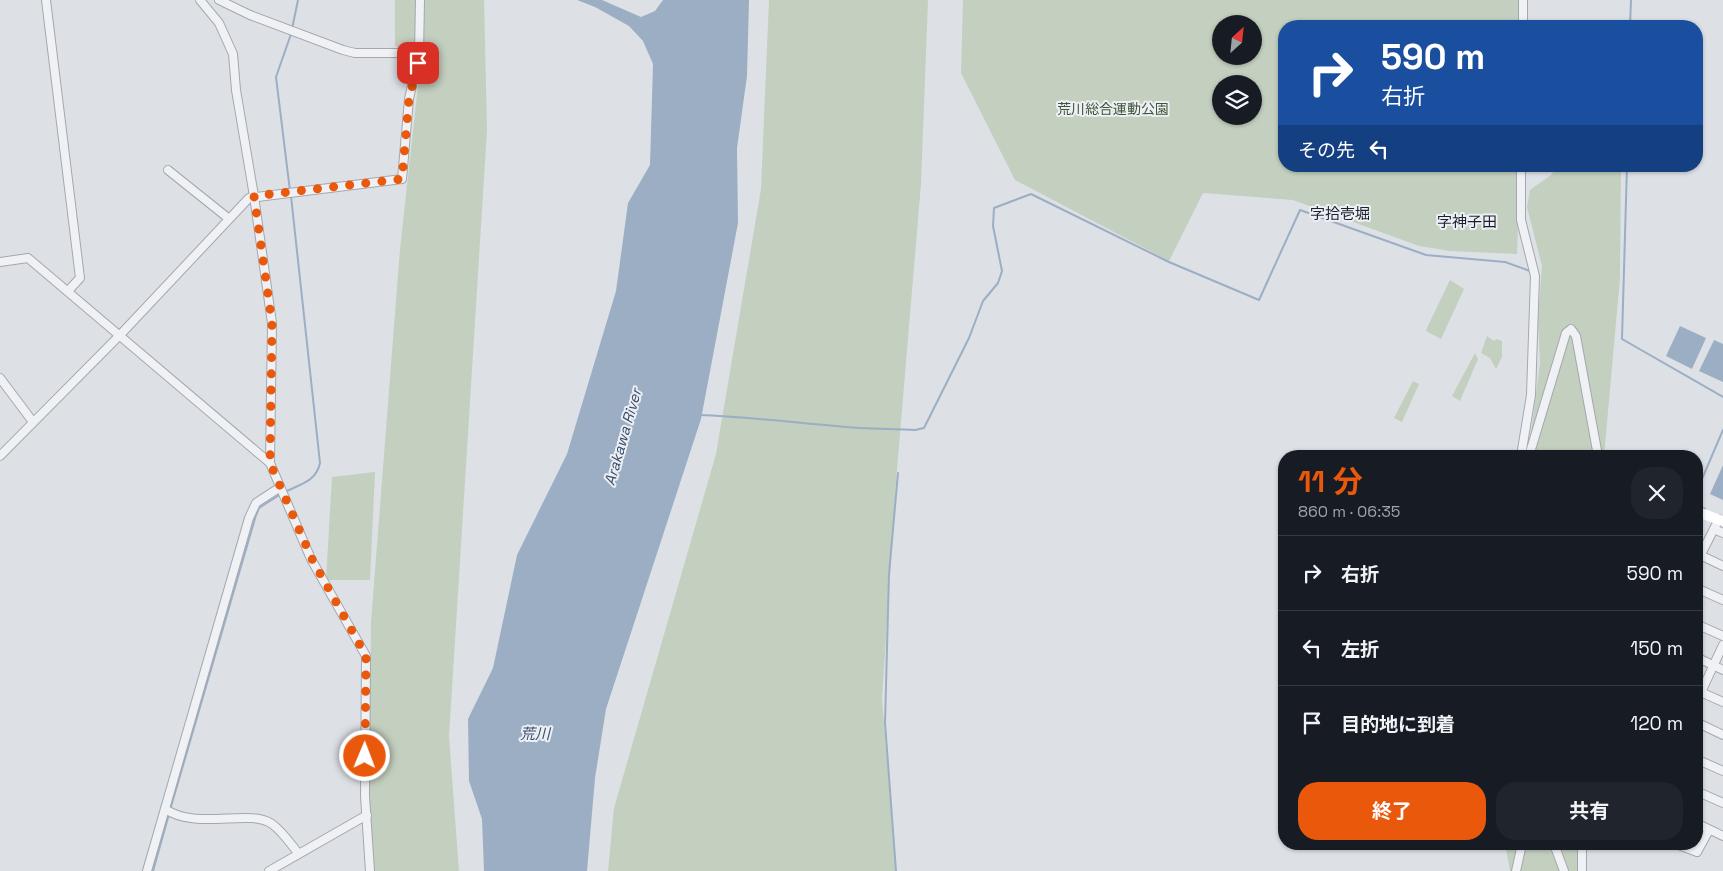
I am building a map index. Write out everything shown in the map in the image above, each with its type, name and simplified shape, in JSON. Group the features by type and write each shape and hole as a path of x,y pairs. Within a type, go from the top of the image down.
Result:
{"street":[{"path":"46,0 80,278 68,291"},
{"path":"200,0 219,22 233,54 240,115 254,196 272,331 270,463 279,488 323,582 366,656 367,815 370,871"},
{"path":"219,0 250,15 343,50 355,53 419,53"},
{"path":"1,452 34,422 120,335 228,218 249,198 402,179 409,99 419,53 420,0"},
{"path":"1523,0 1523,20"},
{"path":"168,170 228,218"},
{"path":"1521,172 1521,220 1535,276 1531,395 1522,450"},
{"path":"0,262 28,258 270,463"},
{"path":"1531,450 1566,333 1571,329 1576,336 1597,450"},
{"path":"0,378 34,422"},
{"path":"147,871 170,812 249,518 256,503 279,488"},
{"path":"1703,515 1718,523 1723,533"},
{"path":"1703,550 1718,523"},
{"path":"1703,556 1723,566"},
{"path":"1703,591 1723,600"},
{"path":"1703,627 1723,636"},
{"path":"1703,684 1723,645"},
{"path":"1703,660 1723,670"},
{"path":"1703,693 1723,702"},
{"path":"1703,725 1723,734"},
{"path":"1703,762 1723,771"},
{"path":"1703,794 1723,803"},
{"path":"170,812 188,819 263,819 274,825 298,853"},
{"path":"269,871 367,815"},
{"path":"1703,827 1723,836"},
{"path":"1703,841 1709,830"},
{"path":"1516,871 1522,850"},
{"path":"1556,850 1564,871"},
{"path":"1582,850 1582,871"}],"green space":[{"path":"395,0 484,0 487,130 449,736 459,871 374,871 369,790 371,622 400,249 420,68 395,45"},
{"path":"769,0 928,0 921,184 897,469 882,699 896,871 608,871 614,808 716,454 761,189"},
{"name":"荒川総合運動公園","path":"963,0 1526,0 1525,20 1278,20 1278,172 1520,172 1517,254 1450,251 1419,246 1293,200 1203,193 1169,261 1015,180 961,73"},
{"path":"1553,172 1621,172 1620,278 1605,450 1529,450 1540,363 1538,319 1542,266 1527,207 1530,190"},
{"path":"1450,280 1464,289 1441,339 1426,331"},
{"path":"1487,336 1494,341 1497,339 1502,341 1502,357 1496,369 1490,358 1481,353"},
{"path":"1475,353 1478,359 1460,401 1452,396"},
{"path":"1413,381 1419,384 1402,422 1394,418"},
{"path":"375,472 370,580 326,580 332,477"},
{"path":"1506,850 1577,850 1578,871 1510,871"}],"water":[{"name":"荒川","path":"577,0 602,0 641,17 655,11 663,0 749,0 747,76 737,148 738,223 701,419 606,709 595,778 587,871 484,871 482,819 469,781 468,719 493,668 517,555 567,454 616,291 628,203 650,165 653,64 643,41 629,26 595,7"},
{"path":"1680,326 1706,338 1692,369 1666,356"},
{"path":"1714,340 1723,344 1723,382 1699,371"},
{"path":"1723,465 1723,500 1710,494"}],"waterway":[{"path":"292,29 298,0"},
{"path":"1630,20 1631,0"},
{"path":"290,191 276,77 291,34"},
{"path":"1627,172 1622,339 1723,397"},
{"path":"699,415 861,428 915,430 924,428 969,338 983,301 998,283 1002,271 993,226 994,208 1031,194 1169,262 1259,300 1300,210 1426,255 1505,262 1530,271"},
{"path":"285,492 311,478 320,463 291,196"},
{"path":"1703,477 1723,430"},
{"path":"896,871 885,723 889,574 898,473"},
{"path":"170,810 256,515 259,508 281,494"},
{"path":"153,871 169,814"}],"district":[{"name":"字拾壱堀","path":"1340,214"},
{"name":"字神子田","path":"1467,222"}],"route":[{"path":"365,756 366,656 323,582 279,488 270,463 272,323 254,196 402,179 409,99 418,63"}],"water label":[{"name":"Arakawa River","path":"623,437"}]}
